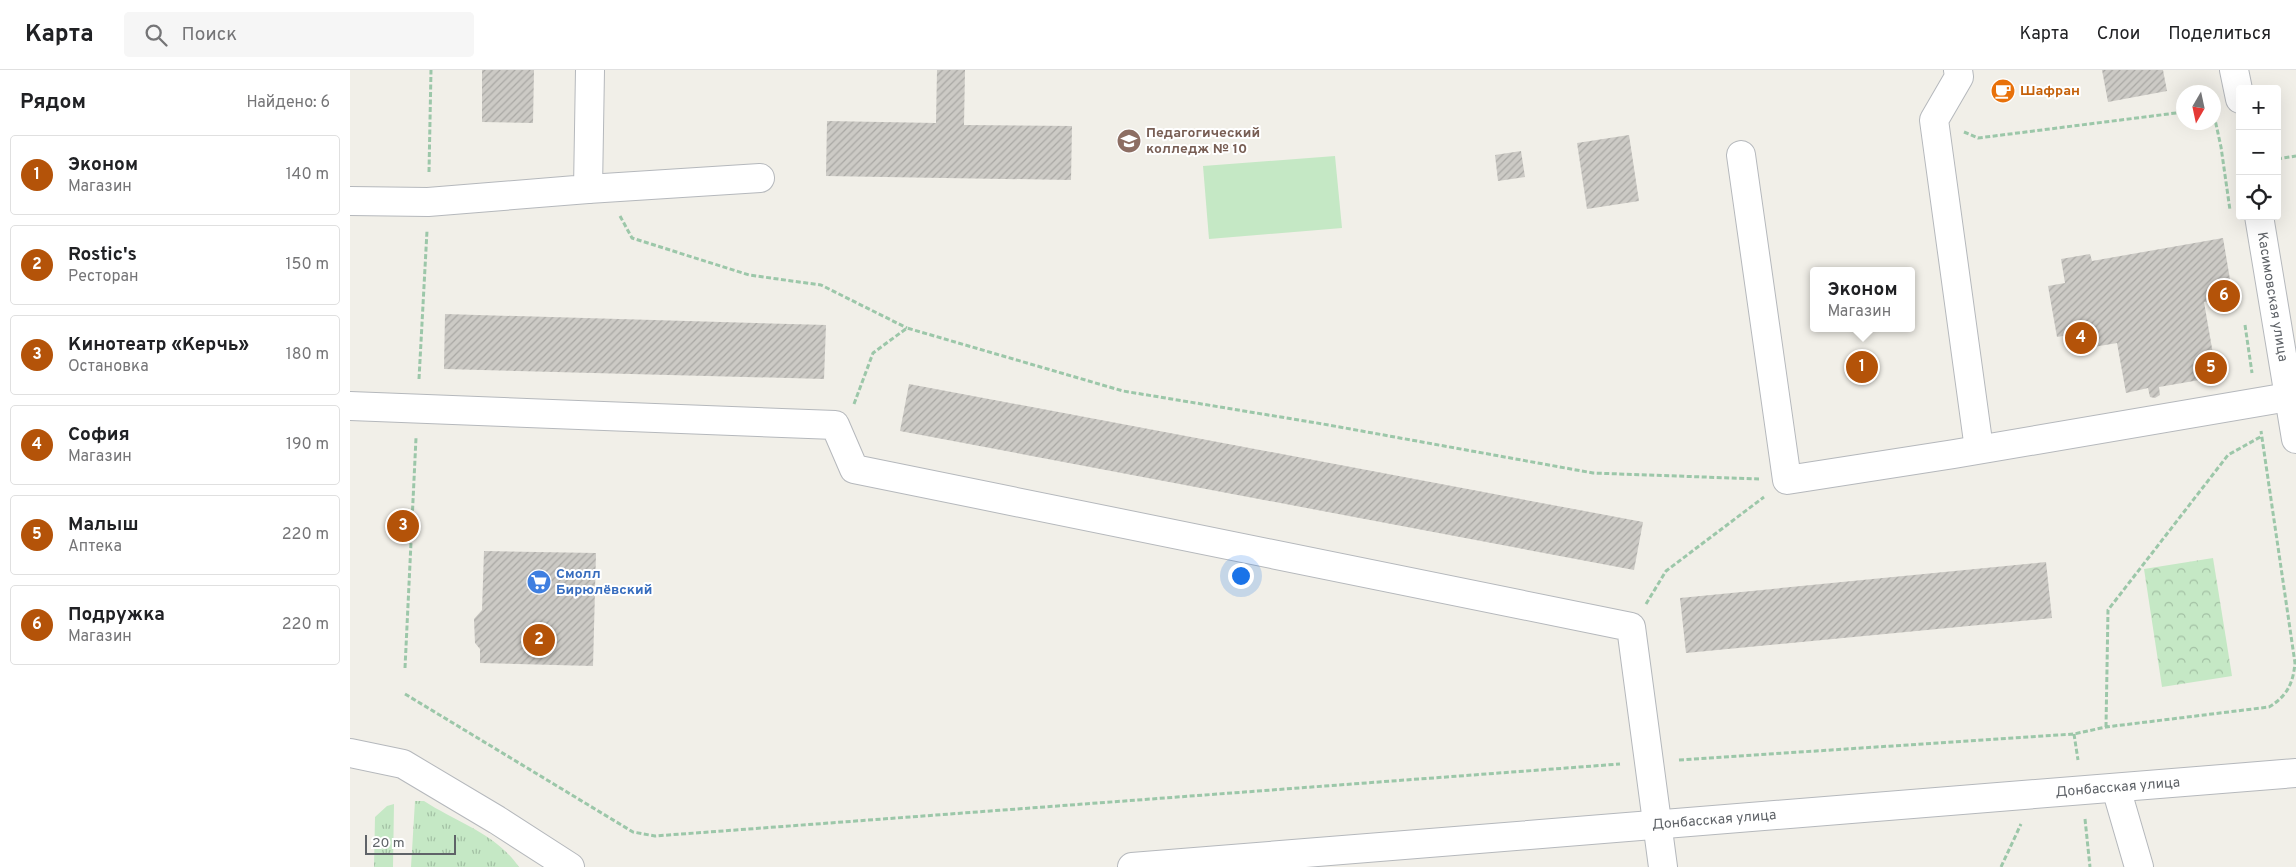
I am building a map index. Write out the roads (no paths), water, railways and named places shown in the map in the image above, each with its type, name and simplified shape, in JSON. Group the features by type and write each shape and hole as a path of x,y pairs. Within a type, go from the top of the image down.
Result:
{"street":[{"path":"588,189 590,70"},
{"path":"1958,70 1959,77 1934,120 1979,449"},
{"path":"2234,70 2237,85"},
{"path":"1741,155 1787,480 2288,396"},
{"path":"350,201 428,202 760,178"},
{"name":"Касимовская улица","path":"2260,220 2296,439"},
{"path":"350,406 835,425 854,469 1631,627 1663,867"},
{"path":"350,753 403,764 570,867"},
{"name":"Донбасская улица","path":"1132,867 1361,858 1658,826 2296,773"},
{"path":"2116,788 2139,867"},
{"path":"496,820 525,857 530,867"}],"place":[{"name":"Шафран","path":"2003,91"},
{"name":"Педагогический колледж № 10","path":"1129,141"},
{"name":"Подружка","path":"2224,296"},
{"name":"София","path":"2081,338"},
{"name":"Эконом","path":"1862,367"},
{"name":"Малыш","path":"2211,368"},
{"name":"Кинотеатр «Керчь»","path":"403,526"},
{"name":"Смолл Бирюлёвский","path":"539,582"},
{"name":"Rostic's","path":"539,640"}]}
